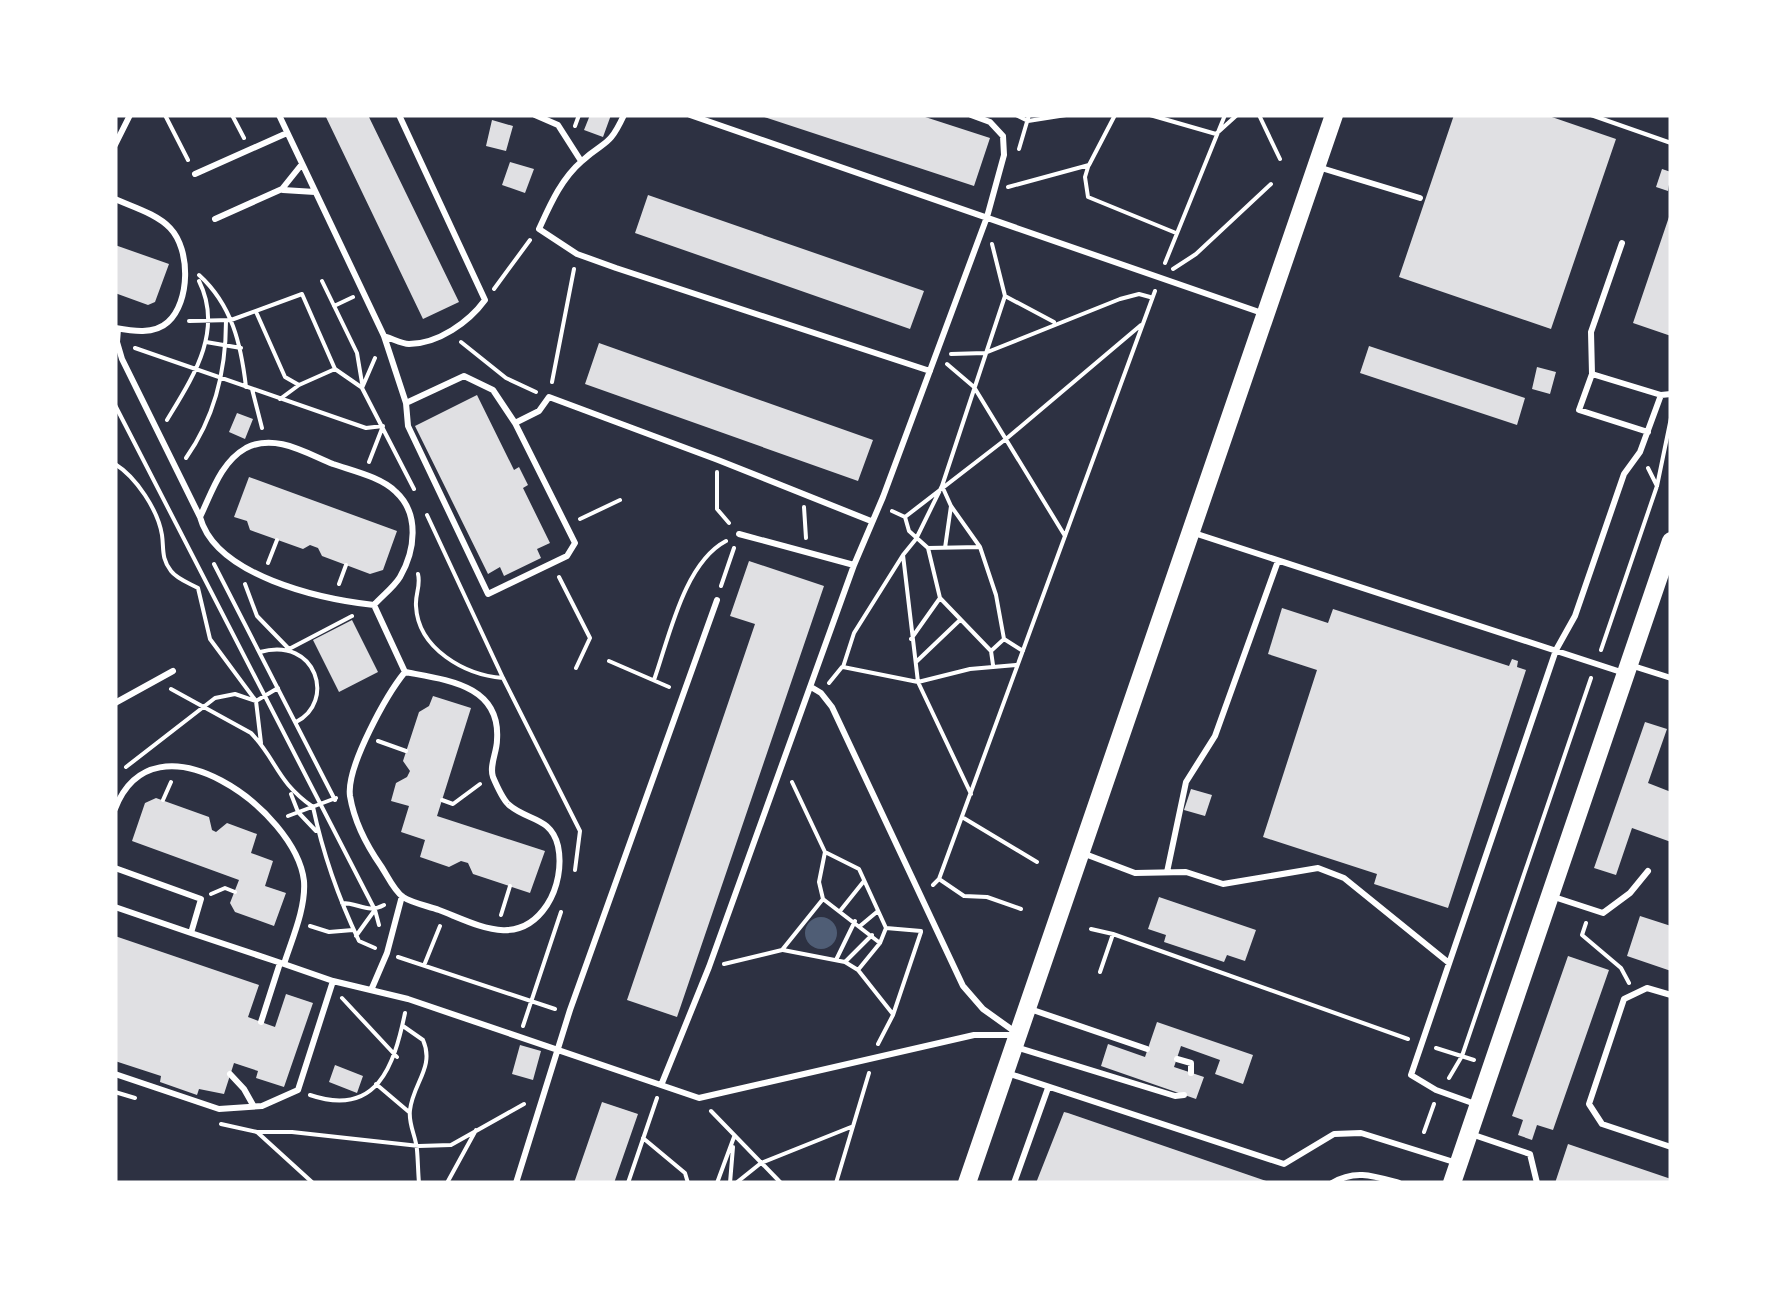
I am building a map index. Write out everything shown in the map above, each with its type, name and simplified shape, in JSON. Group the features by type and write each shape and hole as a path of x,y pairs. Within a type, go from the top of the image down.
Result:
{"main road":[{"path":"967,1183 1334,115"},
{"path":"1452,1183 1671,542"}],"lane":[{"path":"115,145 130,115"},
{"path":"279,115 384,336 406,403 408,426 488,594 566,556 575,543 493,390 464,376 406,403"},
{"path":"384,336 407,345 453,329 472,318 485,300 398,115"},
{"path":"535,115 558,125 581,161"},
{"path":"624,115 612,141 581,161 557,192 539,229 577,254 930,372"},
{"path":"690,115 1268,314"},
{"path":"662,1083 709,967 854,565 986,220 1004,156 1003,136 990,122 972,115"},
{"path":"195,174 287,133"},
{"path":"282,190 302,164"},
{"path":"1316,166 1420,198"},
{"path":"215,220 282,190 316,192"},
{"path":"115,200 172,229 185,268 184,291 169,322 155,329 116,329 117,342 206,536 247,569 334,598 374,605"},
{"path":"1622,243 1591,332 1592,374 1579,410 1648,432"},
{"path":"1592,374 1662,395 1671,394"},
{"path":"1480,1106 1411,1075 1556,650 1575,616 1624,474 1640,452 1662,395"},
{"path":"514,424 539,412 548,397 871,522"},
{"path":"200,517 226,464 245,449 266,441 287,445 387,485 407,504 414,529 399,579 374,605"},
{"path":"1193,532 1556,650 1671,678"},
{"path":"739,534 854,565"},
{"path":"1166,872 1186,782 1215,736 1278,561"},
{"path":"516,1183 569,1014 717,600"},
{"path":"374,605 405,672"},
{"path":"115,703 173,671"},
{"path":"405,672 462,685 485,697 498,726 492,774 508,804 541,820 554,834 558,849 555,886 539,917 520,929 496,930 402,896 368,846 350,793 367,737 387,694 405,672"},
{"path":"811,687 822,692 832,707 963,986 1017,1041"},
{"path":"115,809 122,791 146,771 174,766 194,768 236,787 271,823 300,863 304,885 298,922 261,1022"},
{"path":"1082,852 1134,873 1186,872 1222,884 1318,868 1344,878 1449,963"},
{"path":"115,868 201,898 190,933"},
{"path":"1551,896 1603,913 1630,893 1648,871"},
{"path":"372,988 387,954 402,896"},
{"path":"115,908 282,964 332,985 372,988 408,999 699,1098 974,1035 1017,1041 1176,1096 1184,1095"},
{"path":"115,1074 219,1109 253,1106 298,1090 332,985"},
{"path":"1671,996 1647,988 1624,998 1589,1104 1602,1124 1671,1147"},
{"path":"1028,1008 1147,1049"},
{"path":"1177,1059 1190,1063 1192,1073"},
{"path":"1006,1072 1284,1164 1334,1134 1361,1133 1459,1163"},
{"path":"230,1074 253,1106"},
{"path":"1014,1183 1048,1088"},
{"path":"1470,1134 1530,1154 1538,1183"},
{"path":"1332,1183 1346,1175 1362,1173 1399,1183"}],"path":[{"path":"174,115 166,117 195,174"},
{"path":"186,115 200,115"},
{"path":"232,115 250,150"},
{"path":"1016,115 1066,115"},
{"path":"1115,115 1085,176 1088,197 1176,233"},
{"path":"1150,115 1216,134"},
{"path":"929,888 939,878 1152,297 1225,115"},
{"path":"1216,134 1237,115"},
{"path":"1259,115 1280,159"},
{"path":"1591,115 1671,143"},
{"path":"1006,188 1089,165"},
{"path":"1160,277 1196,254 1271,184"},
{"path":"986,220 1005,296 942,486 916,539 854,634 842,667 918,682 993,665 1018,666"},
{"path":"485,300 539,229"},
{"path":"453,329 462,344 506,378 548,397 577,254"},
{"path":"185,268 214,289 242,348 249,388 266,441"},
{"path":"159,434 196,370 210,320 200,282 185,268"},
{"path":"169,322 228,320 302,294 336,369 362,388 358,353 322,282"},
{"path":"936,354 986,353 1120,299 1139,294 1152,297"},
{"path":"1005,296 1055,322"},
{"path":"334,306 348,300"},
{"path":"256,312 284,378 300,385"},
{"path":"176,468 187,458 207,425 220,379 228,320"},
{"path":"904,518 1006,439 1142,324"},
{"path":"117,342 366,428 384,426 364,476"},
{"path":"206,342 242,348"},
{"path":"936,354 974,388 1065,536"},
{"path":"280,399 336,369"},
{"path":"115,405 376,910 387,954"},
{"path":"1600,652 1656,486 1671,418"},
{"path":"1640,452 1656,486"},
{"path":"654,680 686,590 702,559 714,547 739,534 717,510 718,460"},
{"path":"115,464 134,479 159,525 163,538 161,553 174,576 198,588 210,639 256,700 261,744 291,792 298,812 319,835"},
{"path":"942,486 980,547 996,595 1004,639 1023,650"},
{"path":"803,494 808,552"},
{"path":"567,525 620,500"},
{"path":"879,505 904,518 909,531 928,548 980,547"},
{"path":"945,548 951,506"},
{"path":"264,575 276,540"},
{"path":"928,548 940,598 991,650 993,665"},
{"path":"903,555 918,682 971,794"},
{"path":"717,600 731,557"},
{"path":"213,563 334,798"},
{"path":"406,563 417,570 420,582 416,609 422,627 439,652 465,669 502,678"},
{"path":"552,564 590,638 576,668"},
{"path":"334,598 346,565"},
{"path":"247,569 247,592 258,616 312,668 316,702 307,717 296,722"},
{"path":"214,598 228,590"},
{"path":"686,590 696,593"},
{"path":"911,639 940,598"},
{"path":"260,652 289,648 374,605"},
{"path":"916,662 960,620"},
{"path":"237,641 250,634"},
{"path":"991,650 1004,639"},
{"path":"609,662 684,693"},
{"path":"1424,1132 1441,1091 1462,1056 1594,670"},
{"path":"156,680 201,708 240,725 261,744"},
{"path":"135,758 215,698 235,694 256,700 278,688"},
{"path":"367,737 406,751"},
{"path":"292,748 306,742"},
{"path":"442,800 453,804 492,774"},
{"path":"778,775 790,779 825,852 819,882 823,898 880,943"},
{"path":"291,792 313,807 342,903 359,941 387,954 569,1014"},
{"path":"271,823 350,793"},
{"path":"962,817 1037,862"},
{"path":"825,852 859,869 886,928 880,943 858,970"},
{"path":"939,878 964,896 987,897 1021,909"},
{"path":"840,911 864,881"},
{"path":"496,930 510,886"},
{"path":"201,898 225,888 235,892"},
{"path":"298,922 329,932 355,933 376,910 402,896"},
{"path":"782,950 823,898"},
{"path":"342,903 376,910"},
{"path":"1591,909 1582,935 1621,968 1634,994"},
{"path":"860,926 878,911"},
{"path":"425,964 446,913"},
{"path":"876,1048 893,1015 922,930 920,917"},
{"path":"836,960 854,921"},
{"path":"886,928 922,930"},
{"path":"1091,930 1478,1061"},
{"path":"1100,972 1112,934"},
{"path":"846,962 872,935"},
{"path":"709,967 782,950 846,962 858,970 893,1015"},
{"path":"332,985 396,1057"},
{"path":"298,1090 329,1101 344,1101 370,1091 396,1057 408,999"},
{"path":"403,1026 423,1040 428,1057 426,1073 415,1090 410,1112 419,1183"},
{"path":"836,1183 868,1074"},
{"path":"628,1183 662,1083"},
{"path":"376,1084 410,1112"},
{"path":"115,1092 151,1102"},
{"path":"206,1119 258,1132 451,1145 516,1107 542,1098"},
{"path":"699,1098 781,1183"},
{"path":"733,1183 762,1163 851,1127"},
{"path":"447,1183 476,1130"},
{"path":"258,1132 313,1183"},
{"path":"717,1183 734,1137"},
{"path":"733,1183 734,1137"},
{"path":"643,1138 685,1173 688,1183"}],"water":[{"path":"821,917 832,922 837,933 832,944 821,949 810,944 805,933 810,922"}],"building":[{"path":"325,115 368,115 459,302 423,319"},
{"path":"590,115 611,115 603,137 584,130"},
{"path":"919,115 990,138 974,186 761,116"},
{"path":"1454,115 1546,115 1616,139 1551,329 1399,277"},
{"path":"492,120 513,126 506,151 486,146"},
{"path":"510,162 534,169 525,193 502,185"},
{"path":"1662,169 1671,172 1668,191 1656,187"},
{"path":"648,195 924,291 910,329 635,233"},
{"path":"1671,215 1671,336 1633,323"},
{"path":"115,245 169,264 155,302 148,305 115,293"},
{"path":"599,343 873,440 858,481 585,384"},
{"path":"1369,346 1525,398 1517,425 1360,373"},
{"path":"1537,367 1556,372 1550,394 1532,389"},
{"path":"477,395 514,470 519,467 528,485 523,488 550,543 537,549 541,558 504,576 500,567 488,574 415,426"},
{"path":"237,413 253,419 245,439 229,432"},
{"path":"249,477 397,531 383,570 370,574 322,556 318,548 310,545 303,549 250,530 247,521 234,517"},
{"path":"749,561 824,586 677,1017 627,1000 755,624 730,616"},
{"path":"1282,608 1328,623 1333,609 1509,666 1512,659 1518,661 1517,667 1526,670 1448,908 1374,884 1377,874 1263,837 1317,670 1268,654"},
{"path":"352,620 378,672 339,692 313,640"},
{"path":"433,696 471,708 437,816 545,851 530,893 473,874 468,863 461,861 449,867 420,857 425,840 401,832 409,806 391,801 396,783 410,771 403,761 419,712 429,706"},
{"path":"1645,722 1667,729 1648,783 1671,792 1671,842 1632,828 1616,875 1594,868"},
{"path":"1191,789 1212,795 1205,816 1184,810"},
{"path":"156,798 209,817 216,832 227,823 257,834 251,853 273,861 265,886 286,893 274,926 235,912 230,903 239,880 132,841 145,803"},
{"path":"1159,897 1256,930 1245,961 1227,955 1224,962 1164,942 1166,935 1148,929"},
{"path":"1640,916 1671,926 1671,971 1627,956"},
{"path":"115,936 259,985 248,1017 275,1027 286,994 313,1003 284,1087 256,1078 258,1071 234,1063 224,1094 199,1089 197,1095 160,1082 161,1076 115,1061"},
{"path":"1568,956 1609,970 1553,1130 1537,1125 1532,1140 1518,1135 1523,1120 1512,1116"},
{"path":"1157,1022 1253,1055 1243,1084 1215,1074 1220,1060 1181,1046 1174,1067 1204,1077 1196,1099 1101,1066 1108,1044 1145,1057"},
{"path":"520,1045 541,1051 533,1080 512,1074"},
{"path":"335,1065 363,1076 357,1093 329,1082"},
{"path":"602,1102 638,1114 614,1183 574,1183"},
{"path":"1064,1112 1068,1113 1272,1183 1036,1183"},
{"path":"1568,1144 1671,1179 1671,1183 1555,1183"}]}
